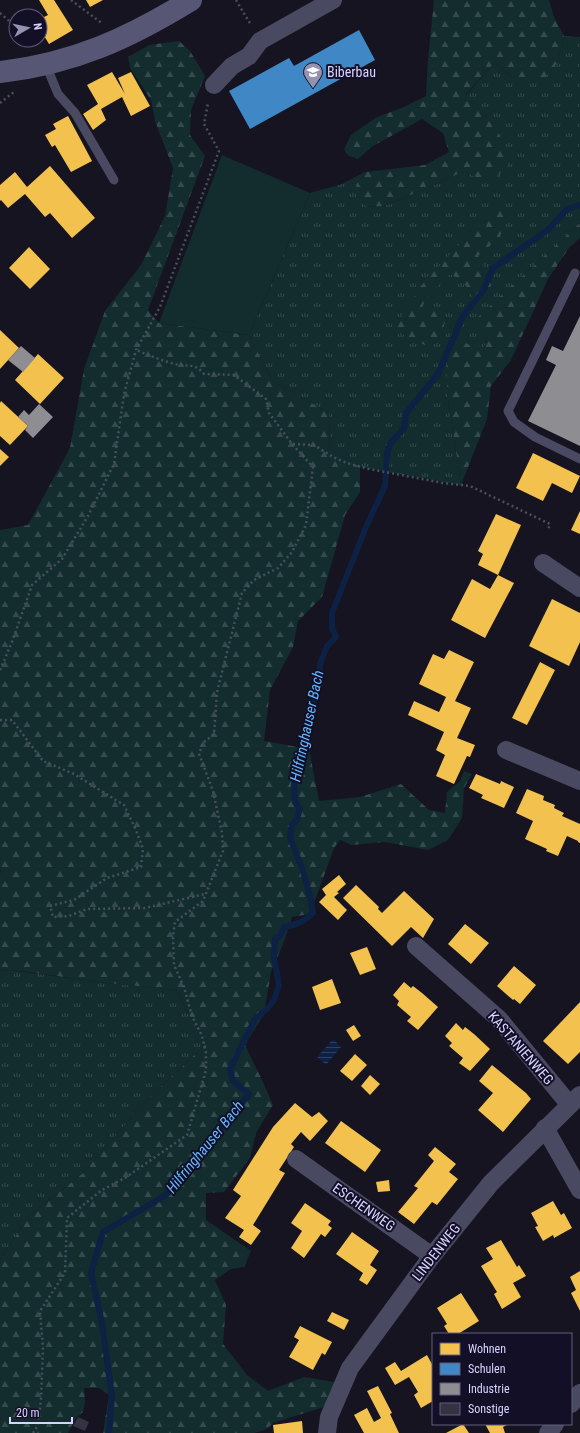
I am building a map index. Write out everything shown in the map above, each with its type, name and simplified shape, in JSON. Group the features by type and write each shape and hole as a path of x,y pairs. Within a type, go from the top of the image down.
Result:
{"main road":[{"path":"0,72 46,65 73,58 121,40 191,0"}],"street":[{"path":"214,85 232,66 249,56 260,40 333,0"},
{"path":"543,563 580,588"},
{"path":"506,750 580,781"},
{"name":"KASTANIENWEG","path":"416,946 499,1019 574,1100"},
{"name":"LINDENWEG","path":"327,1433 330,1417 350,1368 432,1256 491,1183 574,1100"},
{"path":"545,1128 580,1190"},
{"name":"ESCHENWEG","path":"296,1159 432,1256"},
{"path":"572,1403 580,1393"},
{"path":"548,1433 555,1425"}],"lane":[{"path":"46,65 58,94 75,113 114,180"},
{"path":"575,273 508,411 514,422 519,426 536,437 580,459"}],"path":[{"path":"71,0 106,26 121,40"},
{"path":"236,0 260,40"},
{"path":"0,13 8,20"},
{"path":"0,670 12,642 32,585 62,559 88,516 114,464 124,394 136,350 160,307 219,151 204,124 214,85"},
{"path":"33,1433 38,1425 41,1399 43,1348 40,1311 65,1273 67,1218 102,1190 125,1178 187,1135 206,1070 206,1053 202,1036 192,1016 184,987 174,964 173,936 175,922 203,901 223,851 213,791 199,754 203,743 214,734 217,692 242,593 254,580 278,568 292,552 306,525 313,467 292,444 269,413 266,399 234,375 204,374 198,368 191,365 177,365 157,359 136,350"},
{"path":"292,444 314,445 333,457 347,463 369,469 470,486 550,524 548,530"},
{"path":"0,720 12,720 43,761 74,774 124,805 143,849 141,867 107,878 74,900 50,906 53,917 69,916 87,910 145,908 205,894"}],"green space":[{"path":"434,0 549,0 554,17 564,36 557,63 546,77 513,78 495,62 466,94 494,124 504,145 508,166 495,178 476,177 464,171 384,206 367,207 357,198 356,185 365,172 425,165 449,152 443,133 422,119 373,146 358,159 349,156 344,149 351,135 377,117 404,107 426,96"},
{"path":"564,36 580,37 580,223 520,278 487,337 483,352 447,392 461,485 360,467 330,450 329,413 272,381 249,335 310,193 342,184 365,172 356,185 367,207 384,206 464,171 476,177 494,124 466,95 495,62 513,78 557,63"},
{"path":"179,41 190,51 205,76 191,110 190,135 205,156 148,310 159,323 249,335 272,381 329,413 330,450 360,467 360,492 345,515 322,597 298,621 293,647 270,690 264,741 309,749 319,801 360,797 401,784 429,810 445,813 447,792 460,781 464,771 472,774 464,788 462,818 448,840 428,850 385,842 352,845 340,840 334,848 310,914 292,917 285,939 271,972 264,1014 245,1045 273,1105 256,1133 250,1158 224,1192 206,1193 206,1220 251,1251 244,1267 231,1269 215,1280 226,1305 223,1344 247,1375 268,1391 304,1377 334,1382 324,1407 273,1423 267,1429 254,1433 103,1433 109,1395 99,1388 84,1388 85,1401 83,1412 76,1418 68,1433 0,1433 0,1259 30,1215 82,1174 148,1099 205,1045 176,990 98,982 22,971 0,971 0,530 28,525 70,448 84,369 105,311 141,265 165,216 173,168 155,121 151,100 130,68 128,57 149,45"},
{"path":"222,155 310,193 249,335 159,323"},
{"path":"497,208 507,214 500,237 478,256 492,284 485,295 472,297 463,281 450,274 425,299 421,312 431,309 442,312 445,322 441,336 425,345 394,330 420,287 487,212"},
{"path":"580,223 580,238 569,248 548,279 511,360 491,386 487,419 461,485 447,392 446,354 458,339 483,352 487,337 478,317"},
{"path":"10,970 98,982 176,990 205,1045 148,1099 82,1174 30,1215 0,1259 0,971"}],"water":[{"path":"333,1039 341,1047 326,1065 317,1057"}],"building: Wohnen":[{"path":"39,0 54,0 73,30 49,44 48,8 44,8"},
{"path":"86,0 103,0 90,7"},
{"path":"112,72 125,94 118,78 131,72 150,106 131,116 122,97 101,109 106,120 93,130 83,114 98,104 87,85"},
{"path":"68,116 92,161 71,172 55,145 52,147 45,135 56,129 53,124"},
{"path":"50,166 95,218 72,238 50,213 45,217 25,194 8,208 1,200 0,201 0,185 15,172 27,187"},
{"path":"29,247 50,269 30,289 9,268"},
{"path":"0,330 19,348 0,369"},
{"path":"38,354 64,378 40,404 15,380"},
{"path":"1,401 28,426 10,445 0,436"},
{"path":"0,449 9,457 0,466"},
{"path":"533,453 580,476 572,493 552,483 543,501 516,488"},
{"path":"580,511 580,534 571,530"},
{"path":"496,514 521,525 498,575 478,565 483,554 478,551"},
{"path":"498,575 514,583 485,638 451,620 472,579 490,589"},
{"path":"552,599 580,613 580,642 569,666 529,646"},
{"path":"449,650 474,662 455,701 471,708 457,738 475,745 470,757 467,756 454,784 436,776 445,755 436,750 444,732 408,715 414,701 439,712 446,697 419,684 433,654 444,659"},
{"path":"540,662 555,670 527,725 512,718"},
{"path":"476,774 500,784 501,781 514,787 504,808 481,798 483,795 469,788"},
{"path":"527,789 544,796 543,800 555,805 554,808 564,813 562,816 580,824 580,843 567,836 558,856 525,839 533,821 516,813"},
{"path":"339,875 346,884 334,897 347,910 338,920 319,902 326,895 322,889"},
{"path":"356,885 379,907 378,909 382,913 404,891 434,919 423,938 411,927 392,946 343,898"},
{"path":"465,924 489,943 471,964 448,944"},
{"path":"367,947 376,969 360,975 350,953"},
{"path":"514,966 536,985 520,1004 497,986"},
{"path":"332,979 341,1003 320,1010 312,987"},
{"path":"404,982 411,988 413,986 438,1007 418,1030 407,1021 411,1017 397,1005 399,1001 393,995"},
{"path":"580,1002 580,1052 568,1064 543,1041"},
{"path":"456,1023 463,1030 465,1027 490,1049 470,1071 459,1063 463,1058 449,1046 452,1043 445,1036"},
{"path":"354,1025 361,1036 353,1041 346,1030"},
{"path":"355,1054 367,1065 352,1081 340,1071"},
{"path":"492,1065 526,1093 531,1099 503,1132 478,1110 493,1093 479,1081"},
{"path":"370,1075 380,1084 370,1095 361,1086"},
{"path":"295,1103 312,1117 319,1112 328,1121 310,1141 301,1132 291,1144 294,1147 279,1170 285,1173 253,1225 261,1231 251,1245 239,1237 244,1230 225,1218 241,1196 233,1190 273,1127"},
{"path":"341,1121 381,1150 365,1172 325,1143"},
{"path":"435,1147 456,1164 449,1172 458,1179 437,1205 432,1202 414,1224 398,1212 418,1188 414,1186 434,1161 428,1155"},
{"path":"389,1180 390,1191 378,1192 376,1182"},
{"path":"553,1201 561,1215 564,1213 572,1228 554,1238 553,1235 543,1241 535,1227 538,1226 531,1213"},
{"path":"305,1203 331,1221 328,1225 332,1228 325,1237 321,1234 304,1258 291,1248 302,1231 291,1223"},
{"path":"352,1232 379,1251 370,1265 377,1270 367,1285 359,1280 363,1273 336,1254"},
{"path":"501,1240 517,1267 519,1265 526,1276 513,1283 521,1297 502,1309 494,1294 497,1292 481,1266 493,1259 486,1248"},
{"path":"580,1271 580,1311 571,1293 576,1290 570,1277"},
{"path":"461,1293 479,1321 460,1333 448,1333 444,1326 447,1324 437,1308"},
{"path":"332,1312 349,1320 344,1330 327,1321"},
{"path":"300,1326 332,1342 325,1355 322,1353 313,1370 289,1357 299,1340 294,1337"},
{"path":"427,1355 432,1364 432,1402 421,1408 414,1395 418,1392 409,1377 395,1385 385,1368 395,1362 401,1371"},
{"path":"378,1386 392,1413 390,1414 399,1433 364,1433 354,1415 367,1408 374,1422 381,1418 367,1391"},
{"path":"302,1421 303,1433 274,1433 273,1425"},
{"path":"464,1425 469,1433 446,1433"},
{"path":"486,1425 507,1425 503,1427 505,1433 490,1433"}],"building: Schulen":[{"path":"359,30 375,60 250,129 229,91 289,58 294,66"}],"building: Industrie":[{"path":"580,316 580,446 528,421 556,365 546,360 552,346 563,351"},
{"path":"21,346 35,358 23,372 8,360"},
{"path":"39,404 53,417 33,438 25,430 28,426 18,417 24,410 29,415"}],"building: Sonstige":[{"path":"78,1417 89,1422 85,1431 73,1426"}],"waterway":[{"name":"Hilfringhauser Bach","path":"109,1433 112,1397 102,1323 91,1273 103,1232 166,1195 249,1094 233,1081 230,1069 255,1019 267,1009 274,1000 279,985 274,957 275,939 280,936 284,927 300,922 313,913 302,868 290,838 292,824 296,821 300,809 295,802 294,783 297,779 299,757 302,751 308,722 308,712 319,686 320,664 327,646 336,637 332,628 332,613 366,527 385,486 387,453 390,444 404,428 406,413 438,374 463,316 483,291 493,268 548,230 567,209 580,205"}],"place":[{"name":"Biberbau","path":"313,89"}]}
